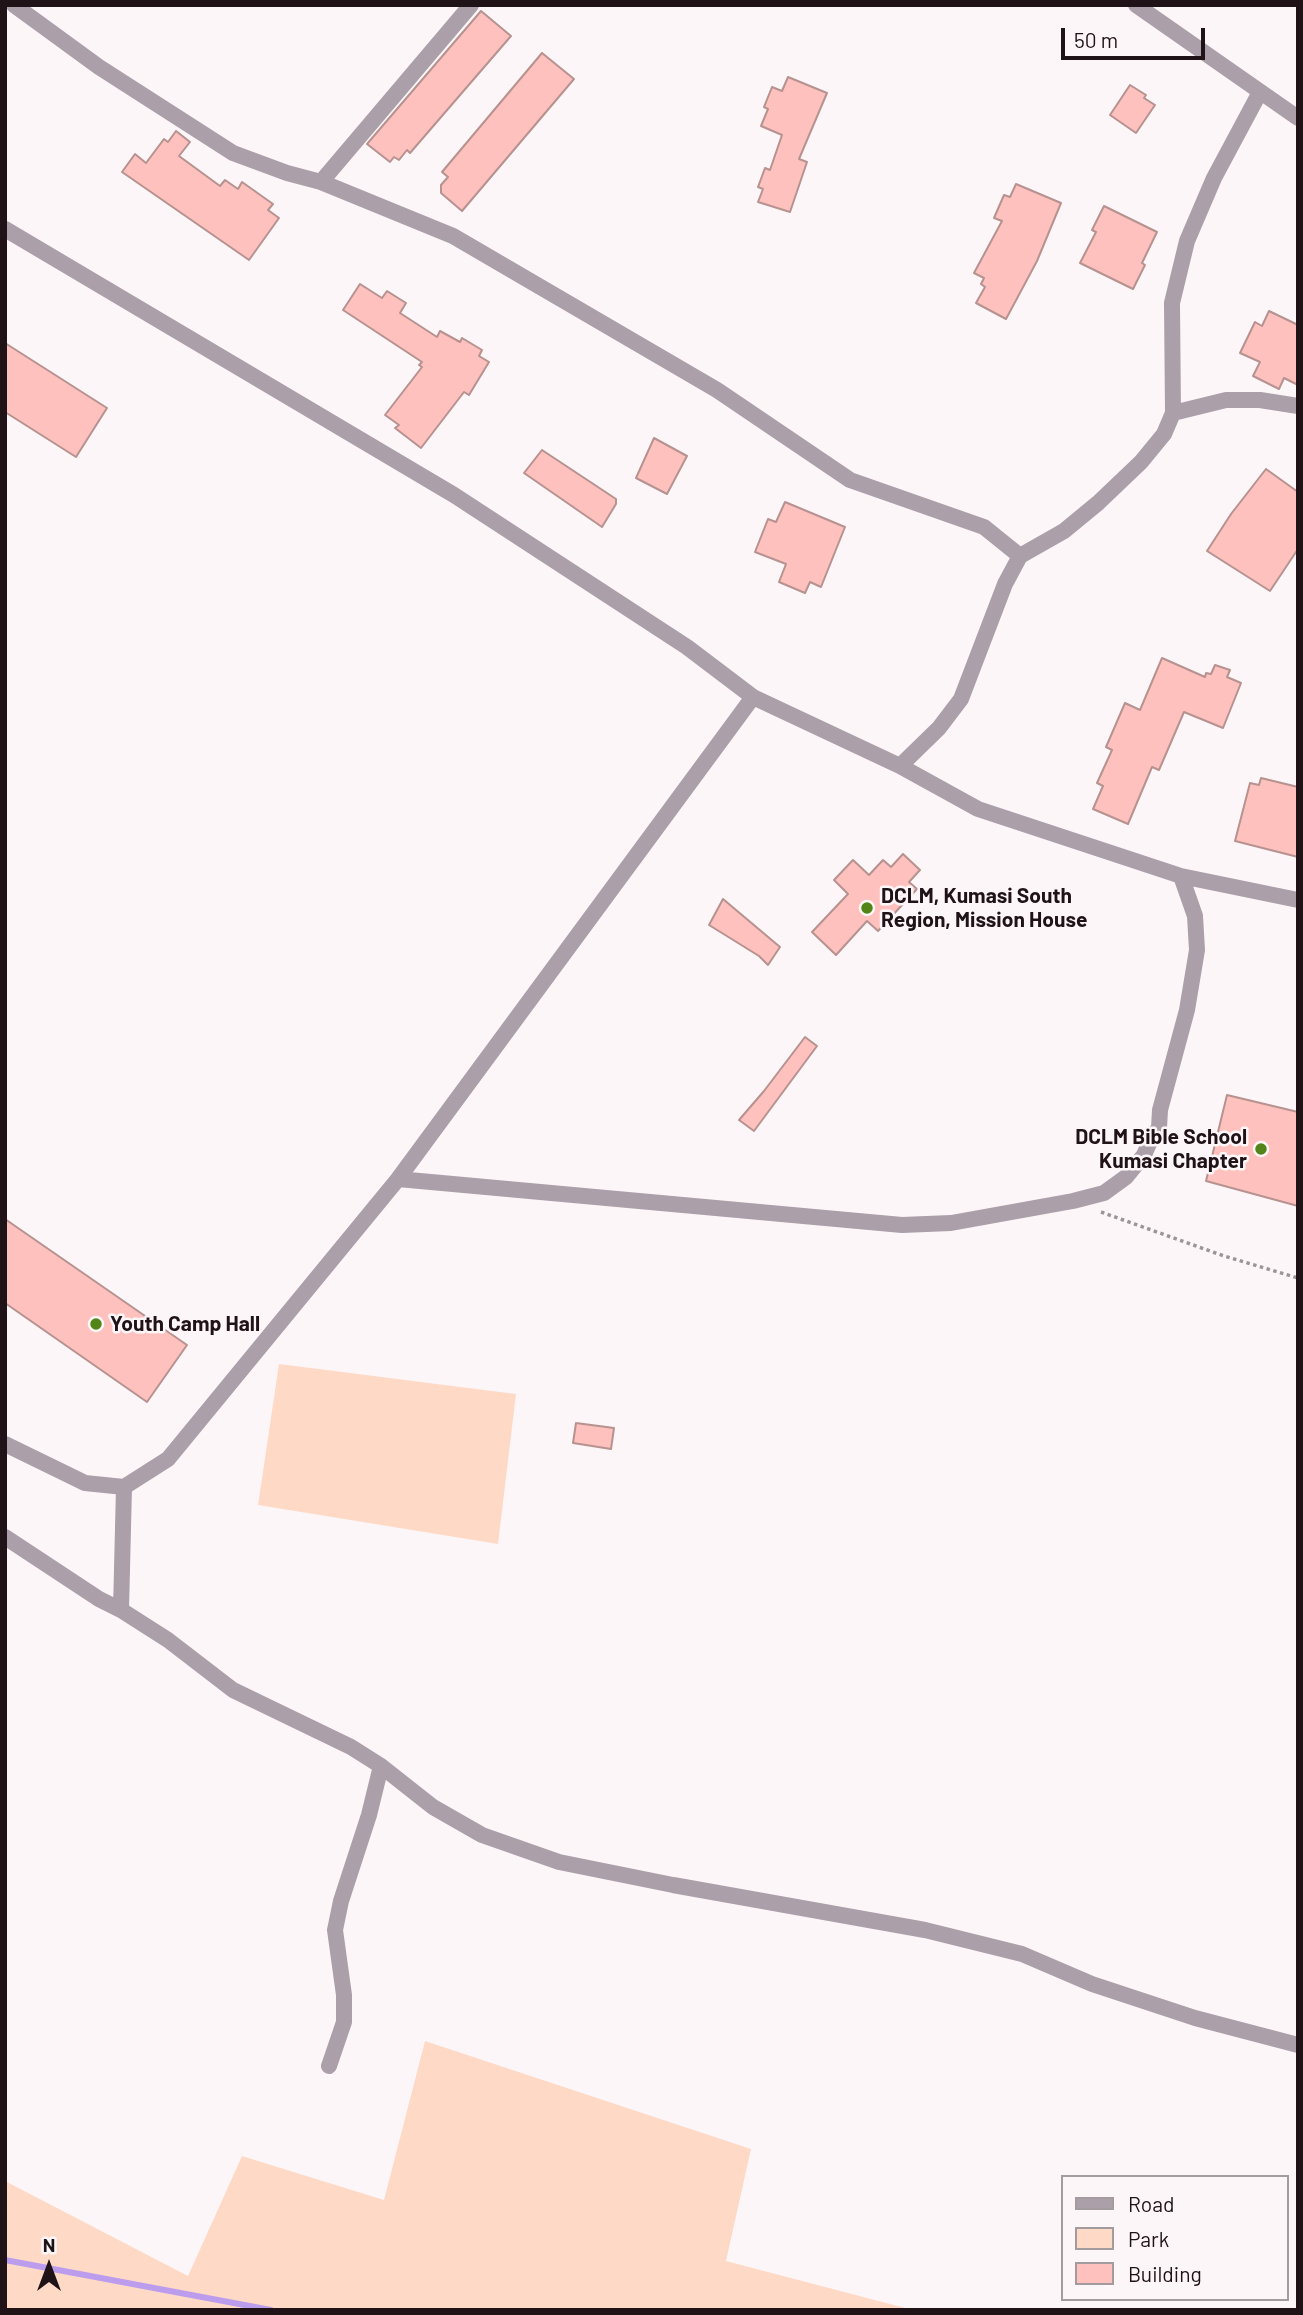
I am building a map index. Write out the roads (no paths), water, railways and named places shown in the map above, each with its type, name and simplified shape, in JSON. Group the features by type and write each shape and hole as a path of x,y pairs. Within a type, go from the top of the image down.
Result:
{"street":[{"path":"14,5 99,66 233,153 321,182 453,236 716,390 850,480 984,527 1020,556"},
{"path":"321,182 471,5"},
{"path":"1136,5 1298,118"},
{"path":"900,766 939,728 961,699 1005,584 1020,556 1064,531 1141,462 1164,433 1173,413 1172,303 1187,242 1214,178 1260,92"},
{"path":"5,229 454,495 687,647 753,697 900,766 978,809 1181,876 1298,900"},
{"path":"1173,413 1226,400 1260,400 1298,406"},
{"path":"5,1444 85,1483 124,1487 168,1459 398,1179 753,697"},
{"path":"398,1179 902,1225 951,1223 1104,1193 1126,1177 1144,1155 1159,1128 1160,1110 1187,1010 1197,950 1195,916 1181,876"},
{"path":"121,1610 124,1487"},
{"path":"5,1537 99,1599 168,1640 233,1690 351,1747 381,1766 433,1807 482,1835 559,1862 937,1933 1022,1954 1092,1984 1195,2018 1298,2045"},
{"path":"329,2066 344,2022 344,1994 335,1930 341,1900 369,1815 381,1766"}],"waterway":[{"path":"5,2260 271,2310"}],"place":[{"name":"DCLM, Kumasi South Region, Mission House","path":"867,908"},
{"name":"DCLM Bible School Kumasi Chapter","path":"1261,1149"},
{"name":"Youth Camp Hall","path":"96,1324"}]}
